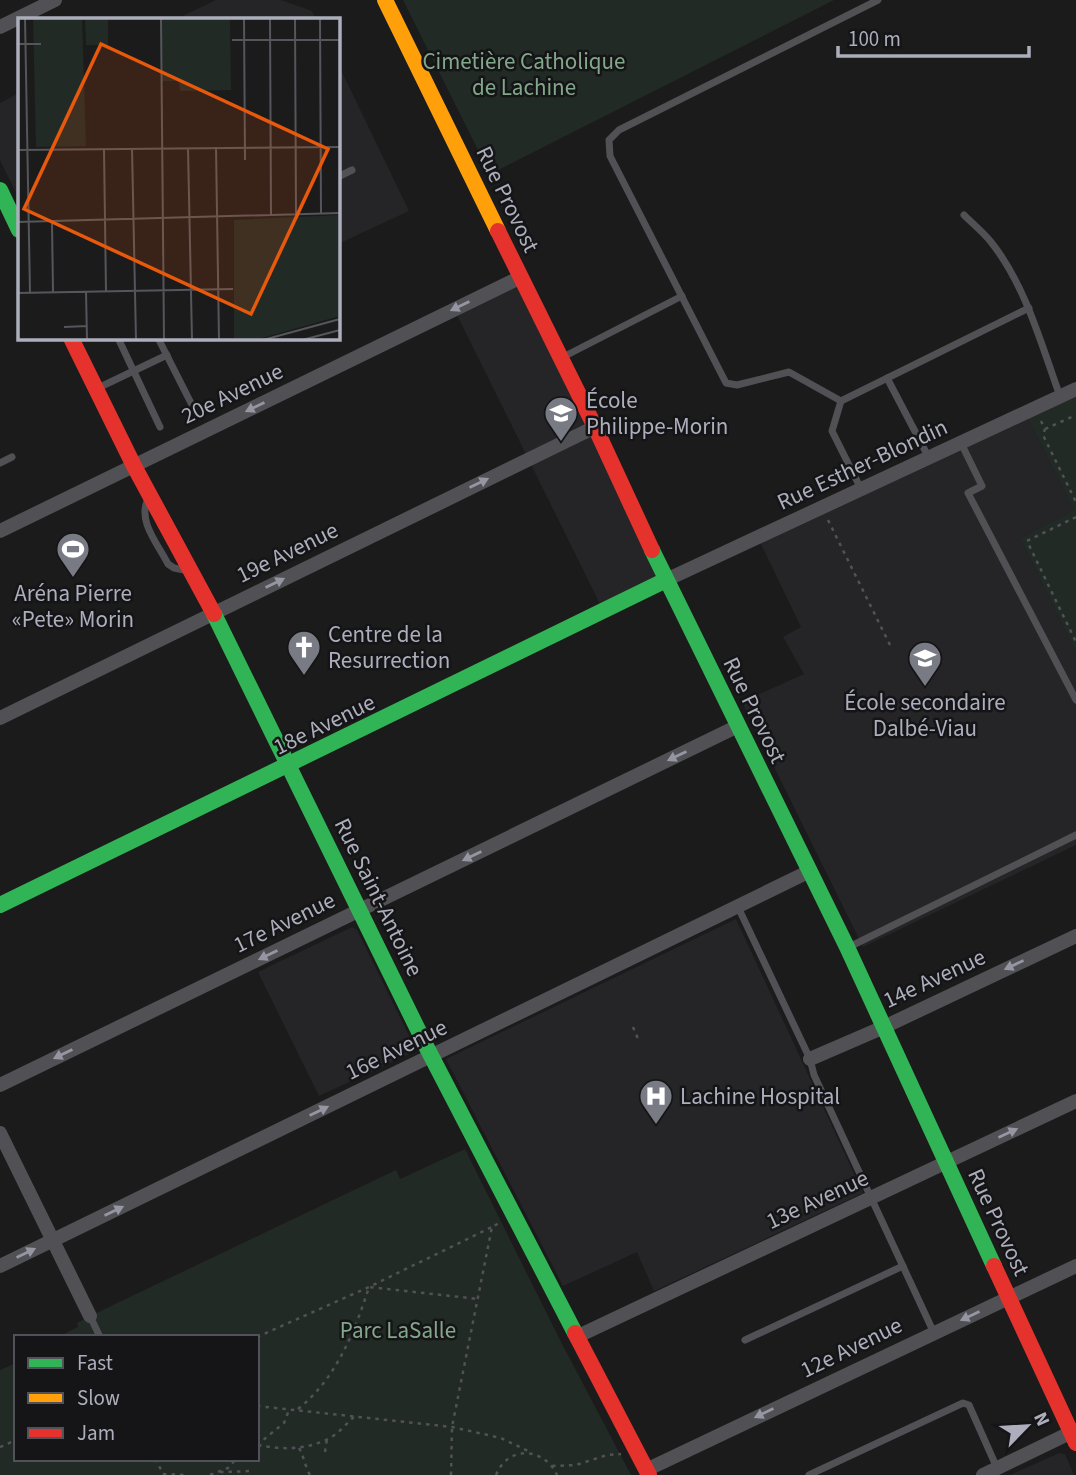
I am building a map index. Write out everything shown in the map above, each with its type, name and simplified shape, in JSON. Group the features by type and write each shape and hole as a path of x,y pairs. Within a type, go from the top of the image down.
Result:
{"street":[{"path":"18,18 55,0"},
{"name":"Rue Provost","path":"385,0 847,947 1074,1435"},
{"path":"0,27 18,18"},
{"path":"0,190 18,228"},
{"name":"20e Avenue","path":"0,531 521,276"},
{"name":"Rue Saint-Antoine","path":"72,340 134,466 214,614 432,1057 648,1473"},
{"name":"Rue Esther-Blondin","path":"666,580 1076,389"},
{"name":"19e Avenue","path":"0,718 595,427"},
{"name":"18e Avenue","path":"0,905 666,580"},
{"name":"17e Avenue","path":"0,1085 738,726"},
{"name":"16e Avenue","path":"0,1266 810,871"},
{"name":"14e Avenue","path":"810,1059 1076,936"},
{"name":"13e Avenue","path":"576,1337 1076,1101"},
{"path":"0,1133 90,1316"},
{"name":"12e Avenue","path":"648,1473 934,1332 1076,1266"},
{"path":"982,1475 1074,1435"}],"lane":[{"path":"841,401 789,372 737,385 726,383 610,156 610,140 620,130 878,0"},
{"path":"340,176 352,170"},
{"path":"964,215 990,240 1008,266 1029,308 1060,396"},
{"path":"561,358 682,296"},
{"path":"861,489 832,431 841,401 1029,308"},
{"path":"119,340 160,427"},
{"path":"159,340 194,409"},
{"path":"96,389 167,355"},
{"path":"887,378 929,458"},
{"path":"961,443 982,486 968,493 1076,700"},
{"path":"0,463 12,457"},
{"path":"847,947 1076,835"},
{"path":"738,907 934,1332"},
{"path":"745,1340 903,1266"},
{"path":"90,1316 99,1335"},
{"path":"809,1475 963,1403 969,1405 997,1468"}],"path":[{"path":"1034,408 1045,429 1043,435 1076,502"},
{"path":"1045,429 1076,415"},
{"path":"822,508 892,649"},
{"path":"1076,517 1027,541 1076,642"},
{"path":"633,1027 638,1039"},
{"path":"259,1336 369,1287 504,1221"},
{"path":"451,1475 452,1427 492,1227"},
{"path":"369,1287 478,1299"},
{"path":"298,1409 332,1372 349,1339 369,1287"},
{"path":"259,1406 452,1427 501,1438 545,1459 556,1475"},
{"path":"259,1444 284,1423 289,1410"},
{"path":"259,1445 299,1448 327,1439 355,1416"},
{"path":"326,1452 327,1439"},
{"path":"299,1448 310,1475"},
{"path":"496,1475 501,1464 508,1458 517,1453 530,1452"},
{"path":"552,1466 576,1465 607,1455 625,1453"},
{"path":"220,1472 234,1461"},
{"path":"210,1475 253,1471"},
{"path":"163,1474 184,1475"}],"shaded area":[{"path":"216,0 281,0 312,11 316,18 178,18"},
{"path":"340,68 409,211 340,243"},
{"path":"18,94 18,197 0,160 0,103"},
{"name":"École Philippe-Morin","path":"521,277 666,580 604,612 454,309"},
{"name":"École secondaire Dalbé-Viau","path":"1025,413 1074,510 1020,538 1076,653 1076,845 863,947 742,702 804,674 783,637 801,627 760,542"},
{"name":"Lachine Hospital","path":"736,919 863,1193 654,1291 637,1252 563,1286 446,1059"},
{"path":"352,927 357,930 414,1046 411,1053 319,1096 258,972"},
{"path":"1059,1453 1065,1454 1074,1475 1010,1475"}],"green space":[{"name":"Cimetière Catholique de Lachine","path":"403,0 834,0 490,174"},
{"path":"1076,389 1076,653 1020,538 1074,510 1025,413"},
{"name":"Parc LaSalle","path":"465,1149 631,1475 0,1475 0,1370 14,1364 14,1461 259,1461 259,1335 62,1335 78,1327 77,1323 90,1316 396,1170 400,1179"}],"traffic: fast":[{"path":"0,190 18,228"},
{"path":"652,550 847,947 994,1266"},
{"path":"0,905 666,580"},
{"path":"214,614 426,1046 575,1333"}],"traffic: slow":[{"path":"385,0 498,231"}],"traffic: jam":[{"path":"498,231 595,427 652,550"},
{"path":"72,340 134,466 214,614"},
{"path":"994,1266 1076,1443"},
{"path":"575,1333 649,1475"}],"place":[{"name":"École Philippe-Morin","path":"561,443"},
{"name":"Aréna Pierre «Pete» Morin","path":"73,579"},
{"name":"Centre de la Resurrection","path":"304,677"},
{"name":"École secondaire Dalbé-Viau","path":"925,688"},
{"name":"Lachine Hospital","path":"656,1126"}]}
